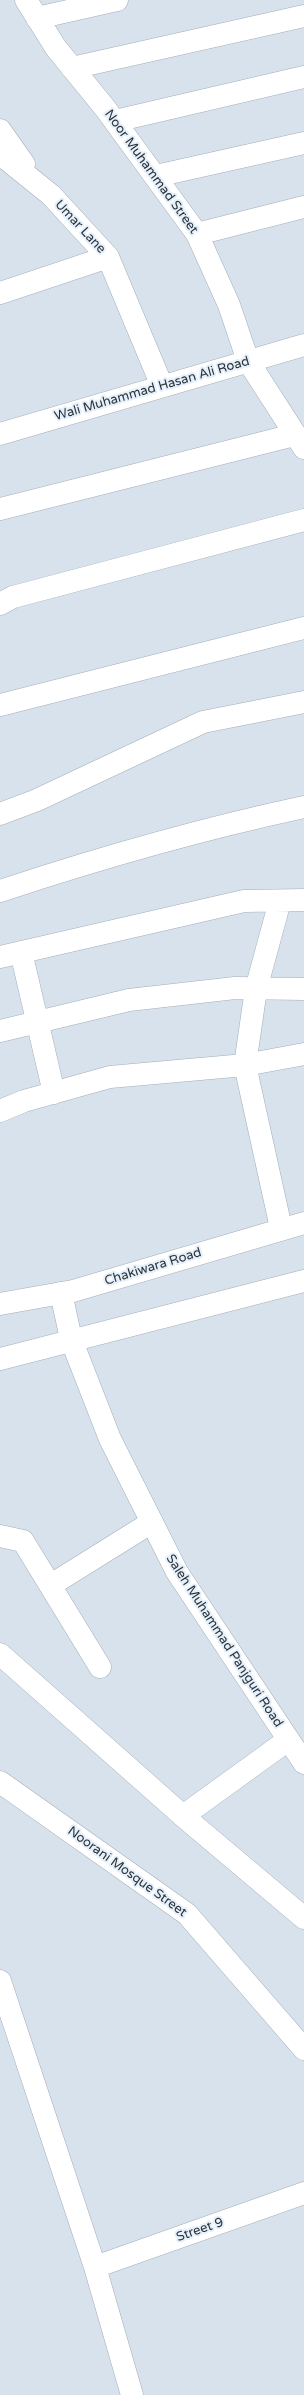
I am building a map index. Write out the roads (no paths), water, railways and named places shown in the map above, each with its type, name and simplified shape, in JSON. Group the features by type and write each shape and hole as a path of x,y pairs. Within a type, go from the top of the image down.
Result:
{"street":[{"path":"32,9 117,0"},
{"name":"Noor Muhammad Street","path":"32,9 56,48 115,121 197,234 229,305 248,360 299,441"},
{"path":"72,68 304,16"},
{"path":"115,121 304,78"},
{"path":"0,130 37,184"},
{"path":"156,176 304,143"},
{"name":"Umar Lane","path":"4,163 37,184 50,195 108,257 162,386"},
{"path":"197,234 304,207"},
{"path":"0,292 108,257"},
{"name":"Wali Muhammad Hasan Ali Road","path":"0,434 248,360 304,345"},
{"path":"0,509 299,441"},
{"path":"0,604 13,597 304,520"},
{"path":"0,705 304,628"},
{"path":"0,814 37,800 203,722 304,702"},
{"path":"0,891 90,862 253,818 304,807"},
{"path":"0,957 244,901 304,900"},
{"path":"280,901 256,988 245,1065 281,1228"},
{"path":"21,952 54,1093"},
{"path":"0,1031 129,1000 235,988 304,989"},
{"path":"0,1112 24,1101 110,1077 245,1065 304,1054"},
{"name":"Chakiwara Road","path":"0,1304 61,1293 281,1228 304,1223"},
{"path":"0,1359 71,1339 304,1281"},
{"name":"Saleh Muhammad Panjguri Road","path":"61,1293 71,1339 110,1439 177,1572 304,1763"},
{"path":"51,1585 152,1522"},
{"path":"0,1536 23,1541 100,1666"},
{"path":"0,1654 183,1816 304,1918"},
{"path":"183,1816 288,1740"},
{"name":"Noorani Mosque Street","path":"0,1782 187,1914 304,2049"},
{"path":"0,1981 96,2267 132,2395"},
{"name":"Street 9","path":"96,2267 304,2193"}]}
